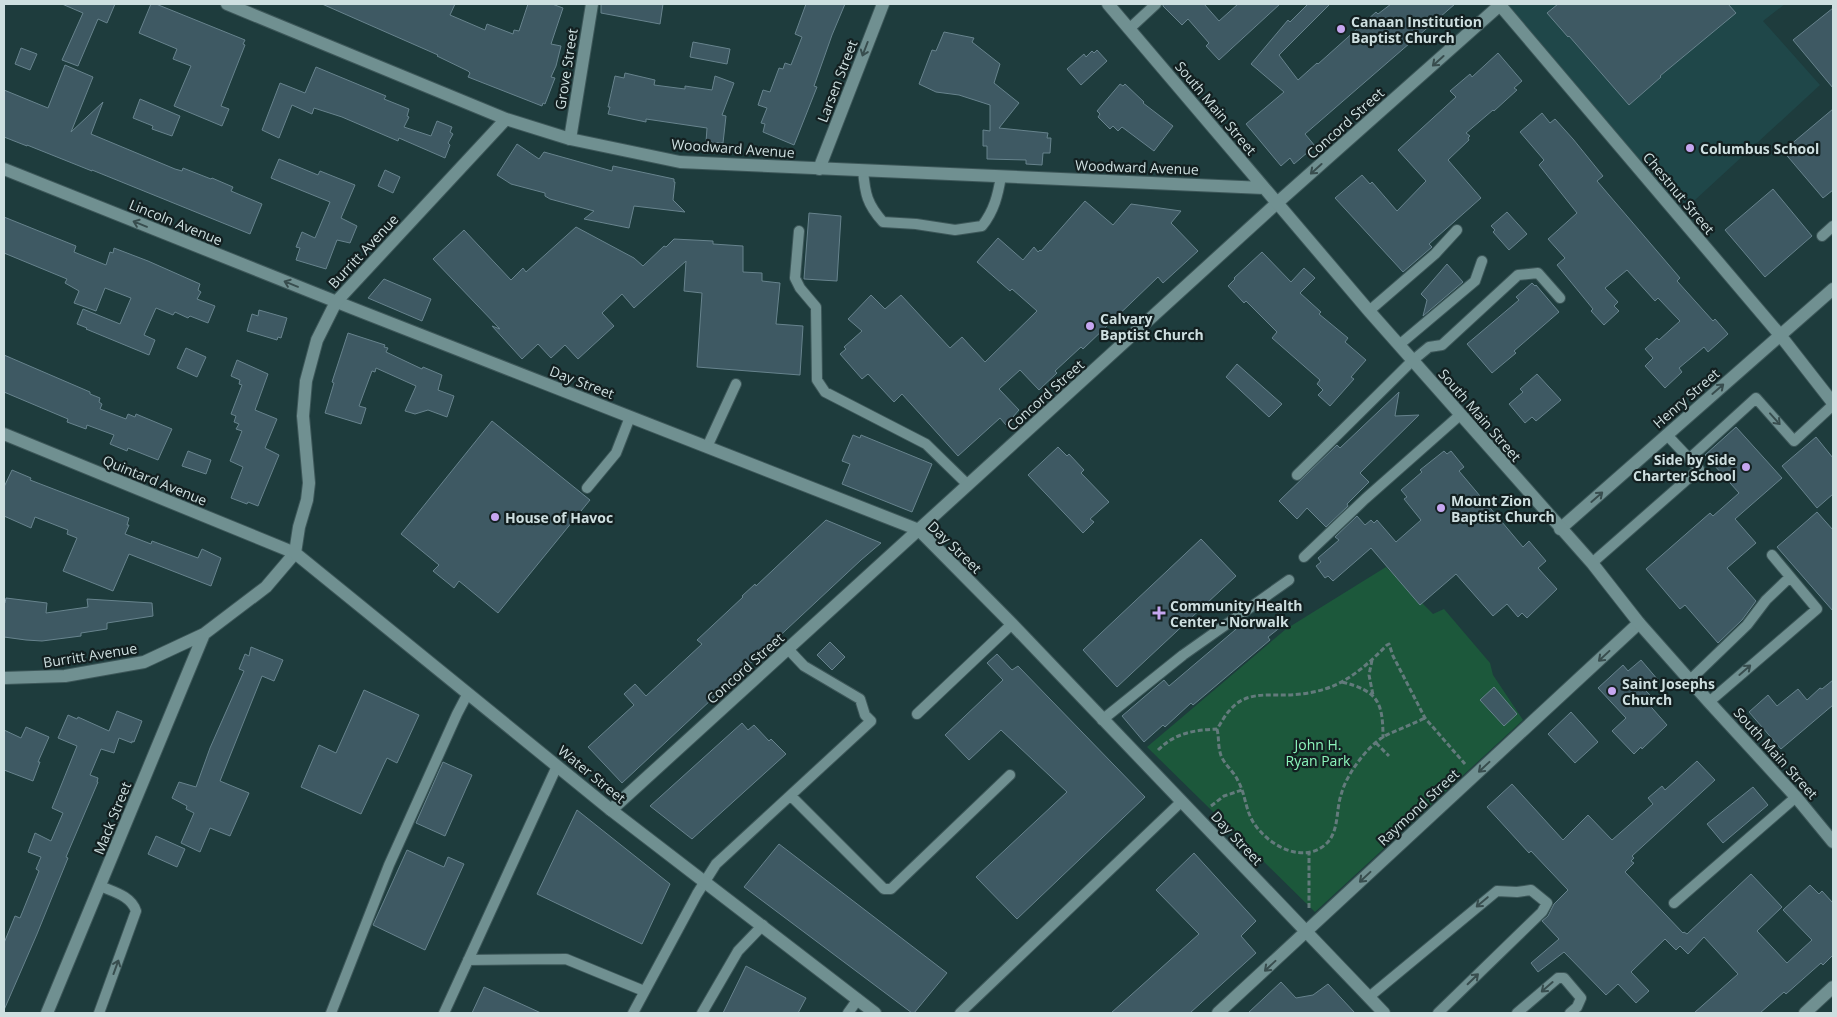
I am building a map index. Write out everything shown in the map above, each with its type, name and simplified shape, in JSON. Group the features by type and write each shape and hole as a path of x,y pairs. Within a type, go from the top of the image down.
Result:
{"street":[{"name":"Woodward Avenue","path":"228,4 506,119 570,139 680,162 1264,188"},
{"name":"Grove Street","path":"570,139 592,4"},
{"name":"Larsen Street","path":"819,169 883,4"},
{"name":"South Main Street","path":"1108,4 1412,361 1592,563 1640,623 1796,797 1833,842"},
{"name":"Concord Street","path":"612,810 968,484 1500,4"},
{"name":"Chestnut Street","path":"1500,4 1780,335 1833,404"},
{"name":"Burritt Avenue","path":"4,678 65,676 144,662 204,634 266,587 295,553 309,483 303,416 306,381 317,340 336,302 506,119"},
{"name":"Lincoln Avenue","path":"4,169 336,302"},
{"name":"Henry Street","path":"1560,529 1833,289"},
{"name":"Day Street","path":"336,302 919,530 1012,624 1384,1013"},
{"name":"Quintard Avenue","path":"4,434 295,553"},
{"name":"Water Street","path":"295,553 612,810 875,1013"},
{"name":"Raymond Street","path":"1218,1013 1640,623"},
{"name":"Mack Street","path":"47,1013 204,634"},
{"path":"1805,1013 1833,987"}],"lane":[{"path":"1129,29 1156,4"},
{"path":"863,170 865,194 872,210 883,222 916,224 955,230 982,226 991,214 999,192 1001,176"},
{"path":"1822,236 1833,226"},
{"path":"1369,311 1435,254 1457,230"},
{"path":"799,231 795,278 800,288 816,307 817,380 825,392 926,444 968,484"},
{"path":"1399,345 1475,281 1482,261"},
{"path":"1297,475 1412,361 1428,347 1442,345 1518,275 1538,273 1560,298"},
{"path":"707,447 736,384"},
{"path":"1689,459 1756,398 1794,441 1833,404"},
{"path":"1304,558 1365,499 1460,415"},
{"path":"586,488 616,453 630,417"},
{"path":"1592,563 1699,469 1667,435"},
{"path":"1709,702 1816,609 1772,555"},
{"path":"1690,680 1747,625 1766,600 1790,577"},
{"path":"1102,720 1183,655 1289,580"},
{"path":"917,714 1012,624"},
{"path":"634,1013 704,880 720,860 871,721 865,715 860,700 804,666 788,649"},
{"path":"331,1013 389,865 468,693"},
{"path":"444,1013 557,766"},
{"path":"791,796 884,889 891,889 1010,775"},
{"path":"1674,903 1796,797"},
{"path":"961,1013 1181,802"},
{"path":"99,1013 136,911 134,905 129,900 100,886"},
{"path":"1369,997 1496,891 1517,892 1531,890 1547,904 1542,912 1438,1013"},
{"path":"702,1013 738,951 763,925"},
{"path":"468,960 566,959 644,991"},
{"path":"1517,1013 1558,978 1564,978 1581,998 1577,1007 1570,1013"},
{"path":"848,1013 858,999"}],"path":[{"path":"1425,718 1383,738 1358,761 1341,794 1336,828 1328,842 1309,852 1298,853 1283,848 1261,833 1252,820 1237,778 1220,753 1217,730 1230,709 1245,698 1261,694 1304,693 1324,690 1342,682 1390,644 1393,656 1425,718 1467,767"},
{"path":"1373,659 1368,675 1374,697"},
{"path":"1342,682 1367,690 1374,697 1382,710 1383,738"},
{"path":"1158,750 1166,742 1180,735 1197,730 1217,730"},
{"path":"1376,743 1390,756"},
{"path":"1211,806 1224,796 1242,790"},
{"path":"1309,852 1309,908"}],"shaded area":[{"name":"Columbus School","path":"1502,4 1785,4 1763,21 1820,85 1683,211"}],"green space":[{"name":"John H. Ryan Park","path":"1386,567 1433,614 1444,609 1490,663 1493,675 1523,720 1315,912 1147,747 1286,629"}],"building":[{"path":"62,4 115,4 107,23 98,19 78,66 62,60 83,13"},
{"path":"151,4 156,4 245,40 243,44 245,45 221,106 229,109 222,126 174,106 191,66 173,59 177,49 139,33"},
{"path":"322,4 455,4 450,15 485,30 487,24 513,34 514,30 519,31 528,4 552,4 563,8 551,44 561,46 551,77 555,78 545,104 543,103 542,106 468,77 470,73 468,71 438,55"},
{"path":"601,4 663,4 660,24 601,13"},
{"path":"806,4 845,4 814,86 817,87 794,145 763,132 765,124 761,123 767,108 758,105 763,90 770,92 779,68 783,69 785,63 791,65 802,37 795,34"},
{"path":"1163,4 1204,4 1219,21 1238,4 1280,4 1219,60 1206,46 1209,43 1188,19 1182,25"},
{"path":"1308,4 1330,4 1279,55 1298,80 1376,12 1378,14 1391,4 1455,4 1305,134 1315,146 1294,164 1290,158 1281,166 1246,124 1284,92 1251,64 1288,20 1290,22"},
{"path":"1558,4 1728,4 1736,13 1660,76 1629,105 1547,13"},
{"path":"1833,8 1833,88 1793,40"},
{"path":"944,32 974,38 972,42 1000,64 994,83 1019,103 999,128 1048,133 1047,138 1051,138 1050,153 1043,153 1042,165 1026,164 1026,160 987,159 987,146 983,146 983,130 990,131 990,105 959,95 936,92 919,84 932,50 936,51"},
{"path":"693,42 730,49 727,64 690,57"},
{"path":"21,48 37,54 30,70 15,64"},
{"path":"1097,50 1107,61 1081,85 1067,69 1084,54 1086,57 1092,51 1094,53"},
{"path":"1498,53 1522,81 1514,88 1517,90 1466,133 1470,136 1469,140 1448,160 1481,198 1429,244 1432,247 1403,272 1335,198 1362,175 1370,184 1372,182 1397,211 1426,181 1398,150 1456,97 1450,91 1470,74 1472,77"},
{"path":"65,65 93,77 71,132 103,102 91,134 175,169 182,171 183,168 212,178 233,187 231,191 262,204 250,234 92,170 4,137 4,90 48,108"},
{"path":"316,67 386,96 384,99 409,109 407,116 409,117 404,127 431,136 437,121 452,127 450,132 453,134 448,143 450,145 445,158 399,138 398,141 342,117 314,108 312,114 292,105 279,138 262,130 280,83 305,93"},
{"path":"625,73 655,80 654,85 685,89 685,86 712,90 715,76 734,83 722,115 726,116 723,143 706,142 707,128 646,119 646,122 608,114 615,76 624,78"},
{"path":"1120,84 1123,86 1125,84 1143,103 1173,126 1154,151 1122,127 1118,131 1113,126 1110,129 1098,117 1100,114 1097,111"},
{"path":"140,99 180,116 172,136 152,129 153,126 133,118"},
{"path":"1833,109 1833,190 1823,198 1783,151"},
{"path":"1542,113 1550,123 1555,119 1573,139 1603,176 1597,181 1680,278 1677,281 1713,321 1715,319 1728,334 1708,352 1704,347 1679,368 1682,372 1665,388 1645,366 1653,358 1645,349 1657,338 1659,340 1680,321 1658,298 1655,301 1627,270 1605,288 1618,302 1614,306 1619,311 1604,325 1591,311 1593,309 1557,265 1565,258 1548,239 1577,213 1539,165 1544,160 1520,132"},
{"path":"517,144 539,159 544,152 612,171 613,166 674,179 673,200 685,212 634,206 629,228 584,219 594,211 550,199 545,196 545,193 511,184 497,175"},
{"path":"279,159 318,175 320,171 355,185 341,218 357,226 350,243 337,240 326,269 296,260 300,248 296,247 302,232 315,238 330,202 271,178"},
{"path":"385,170 400,177 393,193 378,186"},
{"path":"1773,189 1812,236 1765,277 1725,230"},
{"path":"1085,201 1113,225 1131,204 1181,211 1171,223 1198,251 1163,283 1158,277 1083,349 1081,347 1055,371 1057,373 1039,390 1020,370 999,389 1019,410 1006,425 1000,418 958,456 902,394 894,402 868,374 862,379 840,354 846,349 844,347 862,331 848,319 871,295 885,309 901,295 950,348 962,337 985,362 1037,311 1012,289 1010,291 977,262 998,238 1023,260 1034,247 1038,252 1041,251"},
{"path":"1507,212 1527,234 1509,250 1493,232 1495,230 1491,226"},
{"path":"809,213 841,216 837,281 804,279"},
{"path":"4,217 76,246 74,252 106,265 110,252 113,253 114,248 200,284 198,290 201,292 197,299 215,306 208,323 190,316 188,318 175,312 173,315 156,308 144,335 155,340 149,355 86,329 77,324 83,309 120,324 131,298 105,288 96,311 74,303 79,291 65,283 67,279 4,253"},
{"path":"576,227 634,258 643,266 674,239 713,241 713,244 743,246 743,272 762,273 762,281 780,283 776,324 803,326 800,375 697,367 702,293 684,291 686,261 634,308 622,294 602,313 614,326 578,359 565,345 551,358 538,344 522,359 492,326 500,329 433,259 464,230 511,280 523,268 526,272"},
{"path":"1262,252 1291,282 1304,268 1315,278 1300,293 1321,312 1319,314 1348,338 1345,342 1366,360 1351,377 1354,379 1330,406 1318,395 1323,390 1317,384 1320,380 1272,338 1277,332 1228,286"},
{"path":"1447,264 1463,282 1423,316 1427,300 1421,294"},
{"path":"384,279 431,299 422,321 368,298"},
{"path":"1532,283 1536,285 1559,312 1492,373 1467,344 1519,300 1516,297"},
{"path":"259,310 287,318 281,338 278,337 277,340 247,331 252,314 258,316"},
{"path":"348,333 385,345 384,347 388,348 386,352 422,369 423,367 442,375 438,390 454,396 447,417 428,410 415,414 405,411 416,386 376,368 375,372 372,371 359,406 366,408 361,424 325,413 334,383 332,382"},
{"path":"186,348 206,357 197,377 177,368"},
{"path":"4,355 90,392 90,394 100,398 99,402 102,404 100,409 126,419 128,414 135,417 136,414 172,429 158,460 128,448 127,451 110,444 114,435 87,425 86,429 67,422 68,419 4,392"},
{"path":"237,360 268,374 255,410 277,419 265,448 279,455 258,506 231,498 243,467 230,461 242,431 236,429 239,424 234,422 236,416 231,414 242,385 239,384 240,380 231,376"},
{"path":"1237,364 1282,404 1269,417 1226,377"},
{"path":"1537,374 1561,400 1536,421 1532,417 1525,423 1509,404 1523,392 1520,389"},
{"path":"1399,392 1395,416 1419,415 1360,473 1369,482 1326,527 1307,508 1297,519 1279,501 1337,445 1340,448"},
{"name":"House of Havoc","path":"492,421 590,500 498,613 459,581 454,588 433,571 439,565 401,534"},
{"path":"1736,427 1782,478 1735,519 1756,543 1727,568 1756,601 1742,620 1718,643 1685,605 1680,609 1646,569 1710,513 1713,516 1739,493 1705,455"},
{"path":"853,435 860,438 861,435 932,464 912,512 842,484 850,464 842,461"},
{"path":"1816,437 1833,458 1833,494 1817,508 1782,466"},
{"path":"1058,447 1067,456 1069,454 1084,470 1081,473 1109,502 1090,519 1094,522 1083,533 1028,475"},
{"path":"188,451 211,460 206,474 182,466"},
{"path":"1444,451 1447,454 1451,451 1464,467 1459,471 1523,547 1529,541 1546,561 1538,568 1557,589 1527,618 1522,613 1518,617 1507,604 1493,616 1456,574 1420,605 1371,548 1333,581 1328,576 1325,578 1316,566 1321,562 1318,558 1339,540 1335,537 1357,516 1365,525 1371,520 1374,523 1377,520 1396,542 1421,520 1404,499 1407,497 1401,490 1422,472 1420,470"},
{"path":"12,470 31,478 30,480 129,518 127,525 129,525 125,534 151,544 152,541 198,558 202,549 221,558 211,586 129,554 113,591 63,571 77,538 67,534 68,530 35,517 31,528 4,516 4,487"},
{"path":"1817,512 1833,530 1833,611 1777,547"},
{"path":"826,520 881,543 622,783 588,747 634,705 624,694 635,684 646,696 702,644 697,640 742,596 755,584 756,586"},
{"name":"Community Health Center - Norwalk","path":"1201,539 1236,576 1117,687 1083,650"},
{"path":"6,598 47,603 46,613 88,607 87,599 152,603 153,616 107,623 107,629 81,633 81,636 42,641 26,640 4,637 4,603"},
{"path":"1253,618 1282,626 1268,637 1270,640 1193,705 1191,703 1165,727 1163,725 1144,742 1122,716 1164,680 1169,686 1248,619 1250,621"},
{"path":"830,642 845,657 832,670 817,655"},
{"path":"251,647 283,660 274,681 262,676 220,781 249,793 230,836 210,828 200,852 181,843 194,813 186,809 187,806 172,798 179,782 196,787 210,748 244,671 239,669 245,654 249,656"},
{"path":"997,654 1012,670 1018,666 1145,797 1017,919 976,877 1067,792 1001,730 969,760 945,735 1003,680 987,663"},
{"path":"1641,660 1658,680 1646,691 1650,695 1645,700 1667,725 1642,749 1641,747 1634,754 1612,731 1626,718 1598,688 1623,665 1628,671"},
{"path":"1833,680 1833,705 1781,749 1749,712 1768,695 1777,706 1798,689 1807,700 1820,688 1822,689"},
{"path":"1494,687 1517,714 1504,726 1480,700"},
{"path":"364,690 419,715 397,763 387,758 361,814 301,787 319,745 336,753"},
{"path":"117,711 142,721 134,742 119,738 114,753 101,749 90,775 98,778 98,782 66,857 68,858 37,934 4,1010 4,943 15,916 20,918 39,871 36,869 41,857 28,852 35,833 51,841 63,813 52,808 77,746 58,738 68,715 77,719 78,717 109,731"},
{"path":"1571,712 1598,742 1575,763 1548,734"},
{"path":"742,723 748,730 754,725 769,741 771,739 786,754 692,839 650,806"},
{"path":"26,727 49,737 38,762 40,762 33,781 4,770 4,730 21,738"},
{"path":"1697,761 1715,780 1632,856 1634,858 1631,861 1634,863 1625,872 1683,933 1687,934 1751,874 1782,907 1757,931 1787,963 1812,940 1783,910 1810,885 1819,894 1822,891 1833,903 1833,955 1823,965 1821,963 1786,994 1784,992 1760,1013 1694,1013 1738,974 1704,937 1688,954 1680,946 1676,950 1665,939 1631,972 1649,991 1636,1003 1618,984 1606,995 1564,952 1538,972 1531,963 1559,939 1542,921 1548,916 1554,904 1568,890 1531,851 1529,853 1487,807 1512,784 1563,840 1588,815 1612,840 1653,804 1648,798 1662,786 1665,790"},
{"path":"443,762 472,775 445,836 416,823"},
{"path":"1753,787 1768,805 1723,843 1707,824"},
{"path":"577,810 670,884 642,944 537,894"},
{"path":"156,836 185,849 177,867 148,854"},
{"path":"779,844 947,973 914,1013 744,887"},
{"path":"407,850 444,867 448,857 464,864 425,950 373,925"},
{"path":"1194,853 1256,921 1241,936 1256,953 1190,1013 1111,1013 1199,934 1156,890"},
{"path":"746,966 806,998 798,1013 723,1013"},
{"path":"1281,982 1296,998 1313,995 1328,984 1355,1013 1248,1013"},
{"path":"484,987 541,1013 472,1013"}],"place":[{"name":"Canaan Institution Baptist Church","path":"1341,29"},
{"name":"Columbus School","path":"1690,148"},
{"name":"Calvary Baptist Church","path":"1090,326"},
{"name":"Side by Side Charter School","path":"1746,467"},
{"name":"Mount Zion Baptist Church","path":"1441,508"},
{"name":"House of Havoc","path":"495,517"},
{"name":"Community Health Center - Norwalk","path":"1159,613"},
{"name":"Saint Josephs Church","path":"1612,691"}]}
